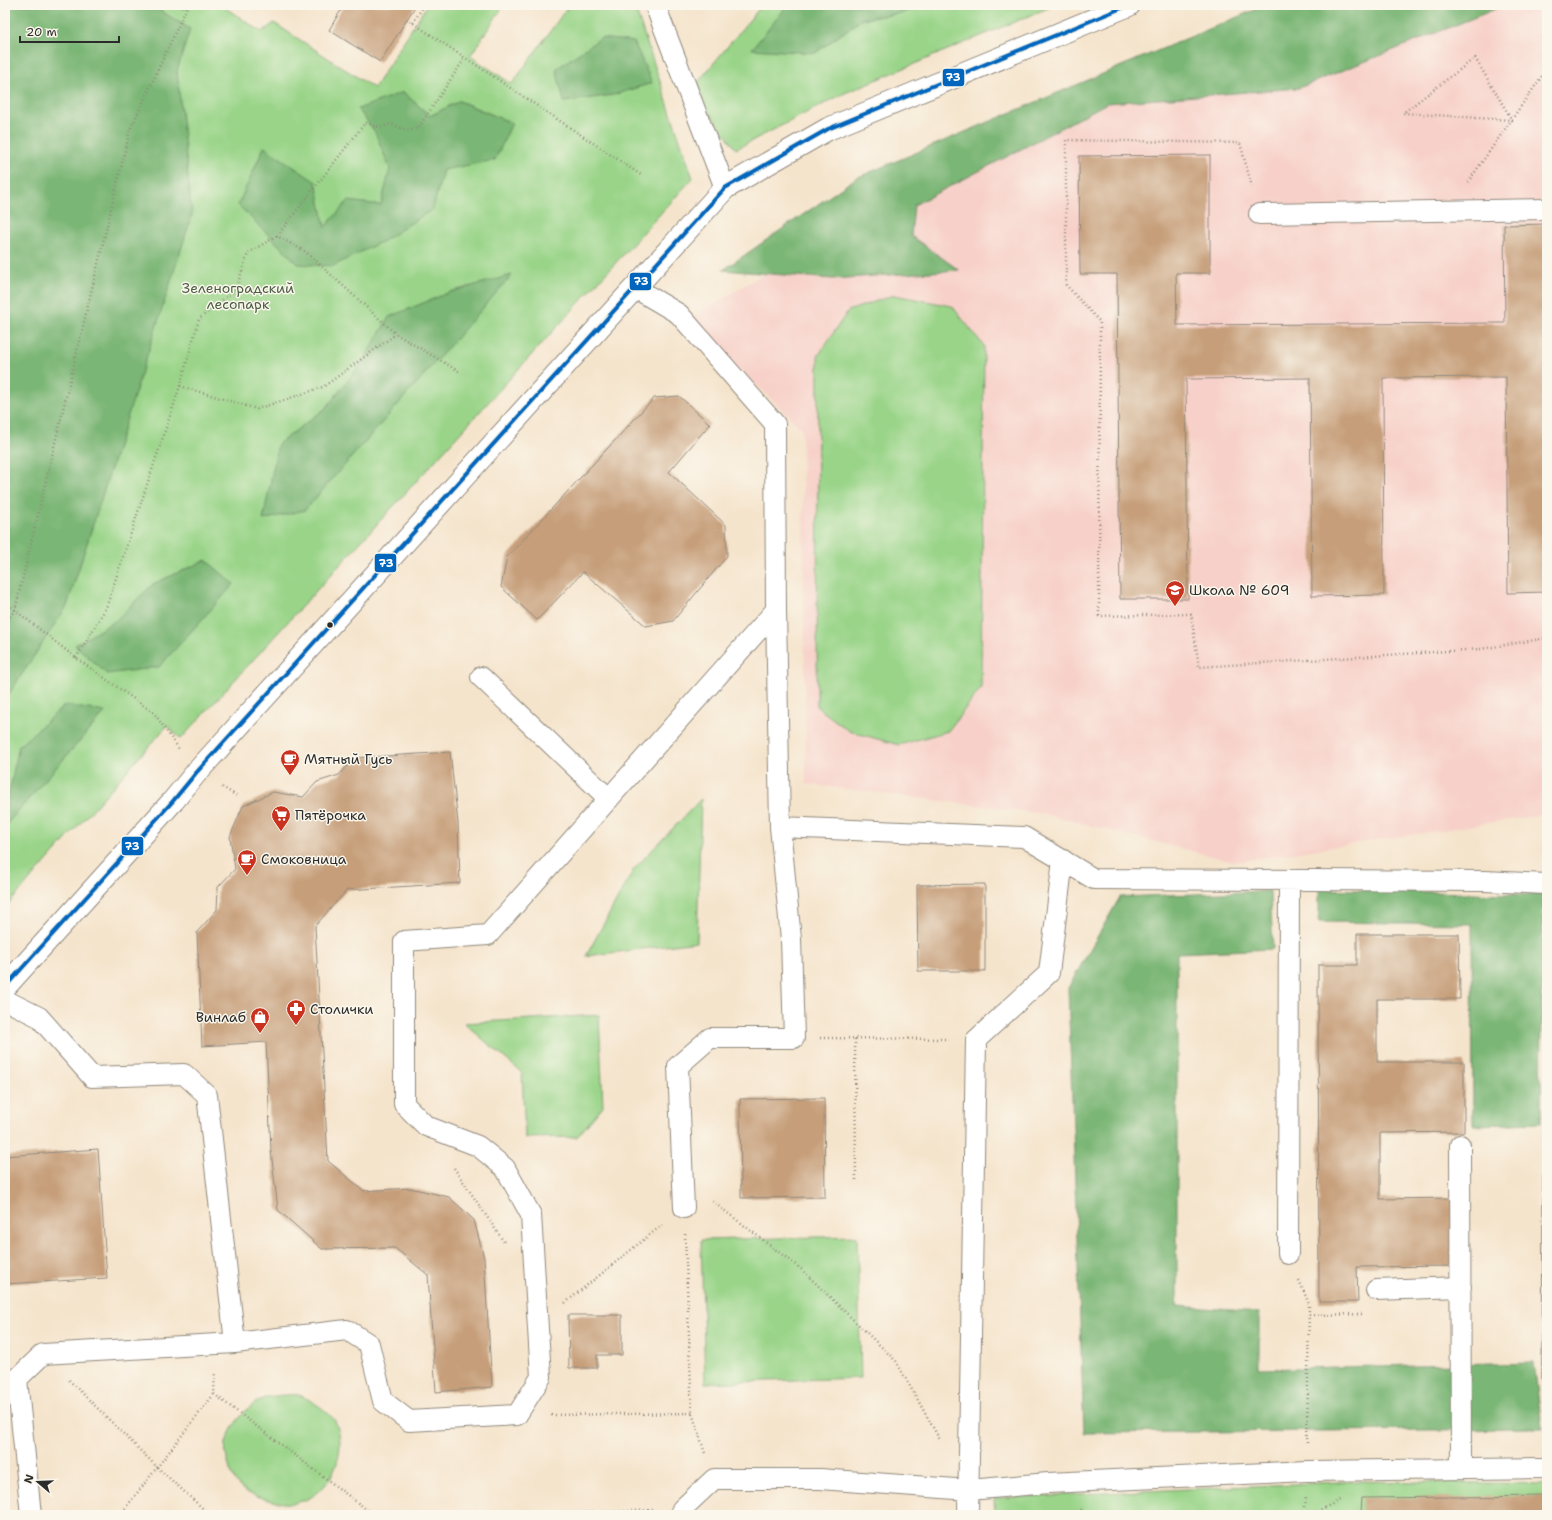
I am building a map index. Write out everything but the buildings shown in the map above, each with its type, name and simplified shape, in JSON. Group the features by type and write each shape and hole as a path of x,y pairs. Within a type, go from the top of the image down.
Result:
{"street":[{"path":"5,987 725,188 828,128 1129,5"}],"lane":[{"path":"655,5 725,188"},
{"path":"1259,214 1547,209"},
{"path":"635,288 679,314 775,424 776,610 780,827 791,939 794,1038 710,1038 678,1066 684,1208"},
{"path":"31,1515 17,1380 42,1354 225,1343 347,1330 369,1344 383,1401 409,1421 517,1415 541,1377 531,1215 505,1168 478,1146 426,1126 404,1104 404,941 488,935 776,610"},
{"path":"481,677 610,799"},
{"path":"780,827 1024,837 1094,879 1485,881 1547,884"},
{"path":"968,1515 976,1040 1049,973 1063,860"},
{"path":"1288,1254 1289,880"},
{"path":"5,1000 39,1017 92,1077 184,1074 207,1095 225,1343"},
{"path":"1460,1145 1461,1469"},
{"path":"1376,1290 1461,1287"},
{"path":"682,1512 714,1479 820,1479 969,1490 1048,1483 1307,1471 1547,1468"}],"path":[{"path":"5,623 15,610 130,130 188,6 170,5"},
{"path":"413,23 424,5"},
{"path":"406,20 413,23 641,175"},
{"path":"76,658 106,608 180,386 200,319 236,289 248,253 277,236 365,124 370,123 375,126 382,127 391,124 402,130 411,130 419,127 465,58"},
{"path":"1476,58 1512,120 1427,114 1403,113 1476,58"},
{"path":"1448,211 1547,69"},
{"path":"1259,214 1240,143 1066,140 1066,285 1100,322 1099,616 1191,614 1199,667 1481,649 1547,638"},
{"path":"277,236 306,252 396,334 460,372"},
{"path":"180,386 257,409 323,387 396,334"},
{"path":"5,602 76,658 154,713"},
{"path":"794,1038 976,1040"},
{"path":"856,1038 856,1182"},
{"path":"453,1165 505,1243"},
{"path":"682,1179 801,1269 896,1361 942,1442"},
{"path":"538,1324 684,1208"},
{"path":"684,1208 692,1413 714,1479"},
{"path":"1288,1254 1309,1304 1307,1471"},
{"path":"1309,1315 1370,1314 1374,1304 1376,1290"},
{"path":"120,1515 214,1394 225,1343"},
{"path":"42,1354 157,1467 210,1515"},
{"path":"214,1394 374,1515"},
{"path":"517,1415 692,1413"},
{"path":"520,1515 682,1512"}],"shaded area":[{"name":"Школа № 609","path":"1306,5 1547,5 1547,814 1234,862 1045,814 806,784 802,429 688,320 949,161"}],"green space":[{"name":"Зеленоградский лесопарк","path":"5,5 221,5 262,32 274,23 374,88 427,5 504,5 470,56 512,84 569,5 634,5 693,178 181,739 167,726 5,908","holes":["403,92 430,116 459,101 512,123 463,166"]},
{"path":"5,5 159,5 161,11 190,29 177,71 192,215 67,606 5,700"},
{"path":"762,5 785,5 783,11 815,53 862,19 902,13 920,5 1055,5 845,93 736,149 704,106 698,82"},
{"path":"785,5 920,5 902,13 862,19 815,53 752,49 783,11"},
{"path":"1266,5 1502,5 1498,8 1299,88 1107,103 914,205 911,236 959,270 832,279 723,270 856,178"},
{"path":"601,38 634,42 652,83 613,95 564,102 556,69"},
{"path":"403,92 430,116 459,101 512,123 495,160 443,170 433,209 383,241 333,266 298,264 238,205 264,147 316,182 325,227 348,201 381,205 390,169 375,132 358,109"},
{"path":"512,275 305,510 263,520 278,444 326,408 363,361 389,317 450,292"},
{"path":"894,295 952,306 984,346 981,688 948,731 899,745 849,731 817,707 818,356 848,311"},
{"path":"206,560 234,584 159,667 107,674 75,645 115,621 153,584"},
{"path":"65,705 105,712 5,826 5,812 19,746"},
{"path":"701,799 697,942 586,956 634,869"},
{"path":"1319,889 1543,895 1541,1123 1473,1125 1472,924 1319,922"},
{"path":"1270,891 1273,949 1177,953 1177,1306 1259,1312 1259,1369 1534,1362 1542,1429 1084,1433 1068,988 1120,897"},
{"path":"599,1015 603,1106 577,1137 525,1138 522,1073 464,1023"},
{"path":"857,1236 861,1378 705,1383 701,1240"},
{"path":"298,1395 318,1406 333,1418 339,1432 340,1445 338,1457 335,1469 329,1481 321,1490 311,1497 295,1503 282,1503 246,1492 237,1484 232,1476 226,1453 228,1436 241,1416 258,1401 271,1396"},
{"path":"1359,1481 1547,1484 1547,1515 995,1515 994,1498"}],"transit line":[{"name":"73","path":"5,987 173,801 196,773 725,188 828,129 1129,5"}],"place":[{"name":"Школа № 609","path":"1175,607"},
{"name":"Мятный Гусь","path":"290,776"},
{"name":"Пятёрочка","path":"281,832"},
{"name":"Смоковница","path":"247,876"},
{"name":"Столички","path":"296,1026"},
{"name":"Винлаб","path":"260,1034"}]}
